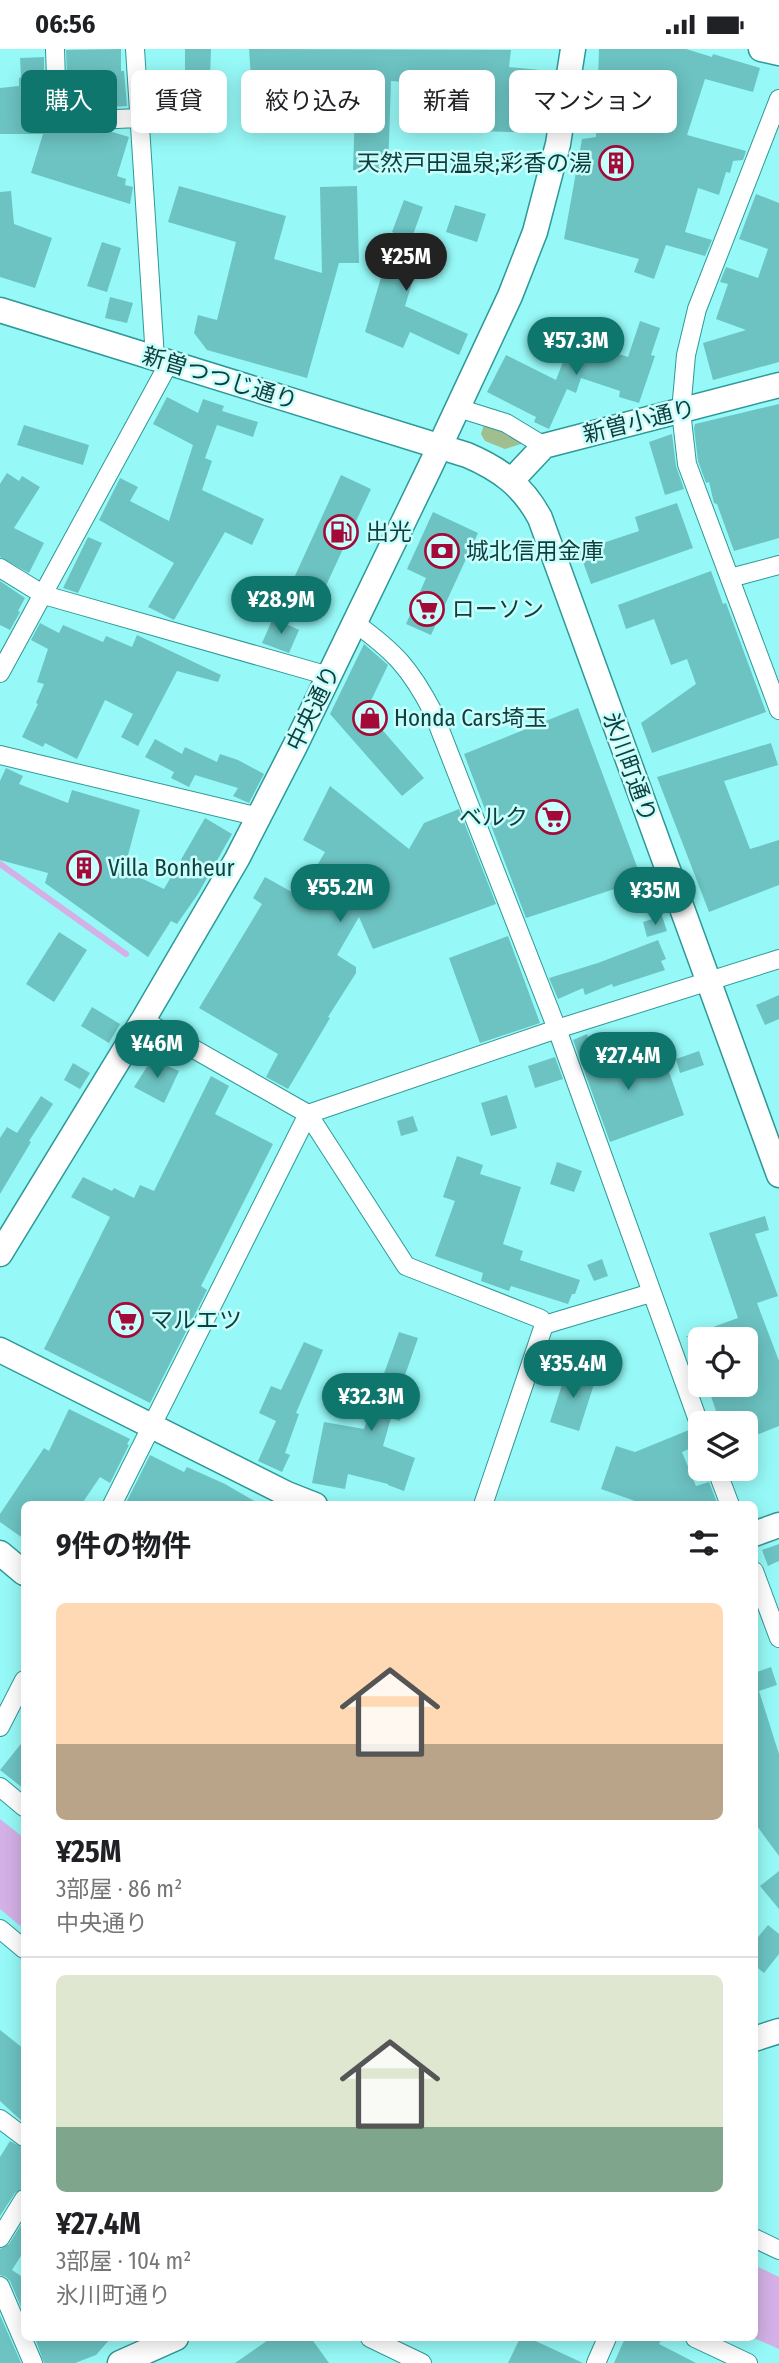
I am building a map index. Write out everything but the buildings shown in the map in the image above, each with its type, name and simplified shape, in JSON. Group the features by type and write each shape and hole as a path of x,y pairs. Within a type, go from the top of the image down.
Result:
{"street":[{"path":"55,49 57,110 93,120 131,118"},
{"path":"135,49 136,70"},
{"name":"中央通り","path":"0,1254 143,1020 259,817 440,446 510,296 536,232 558,144 573,49"},
{"path":"761,49 779,53"},
{"path":"779,99 697,309 686,355 681,411 687,464 779,710"},
{"path":"0,673 44,595 162,361 140,133"},
{"name":"新曽つつじ通り","path":"0,310 440,446"},
{"name":"新曽小通り","path":"544,446 779,385"},
{"path":"458,408 506,423 544,446 512,480"},
{"name":"氷川町通り","path":"440,446 478,460 512,480 528,498 540,519 779,1175"},
{"path":"730,578 779,565"},
{"path":"0,568 44,595 329,676"},
{"path":"355,623 401,660 433,712 557,1029 694,1411"},
{"path":"0,755 259,817"},
{"path":"114,1501 308,1114 557,1029 779,959"},
{"path":"143,1020 308,1114 406,1266 541,1319 544,1325 484,1501"},
{"path":"544,1325 650,1293"},
{"path":"0,1350 305,1501"},
{"path":"721,1481 728,1501"},
{"path":"758,1533 779,1525"},
{"path":"0,1553 21,1570"},
{"path":"758,1582 779,1638"},
{"path":"0,1727 21,1686"},
{"path":"0,1787 21,1804"},
{"path":"0,1929 21,1946"},
{"path":"758,2038 779,2031"},
{"path":"0,2119 21,2135"},
{"path":"0,2238 21,2204"},
{"path":"758,2240 779,2250"},
{"path":"0,2286 21,2335"},
{"path":"24,2341 33,2363"},
{"path":"120,2363 169,2341"},
{"path":"376,2341 422,2363"},
{"path":"596,2363 606,2341"},
{"path":"701,2341 748,2363"}],"green space":[{"path":"485,422 504,427 524,443 505,449 485,441 481,434"}],"shaded area":[{"path":"0,1819 21,1836 21,1926 0,1909"},
{"path":"758,2267 779,2277 779,2349 758,2340"}],"waterway":[{"path":"0,864 126,954"}],"place":[{"name":"天然戸田温泉;彩香の湯","path":"616,163"},
{"name":"出光","path":"341,532"},
{"name":"城北信用金庫","path":"442,551"},
{"name":"ローソン","path":"427,609"},
{"name":"Honda Cars埼玉","path":"370,718"},
{"name":"ベルク","path":"553,817"},
{"name":"Villa Bonheur","path":"84,868"},
{"name":"マルエツ","path":"126,1320"}]}
